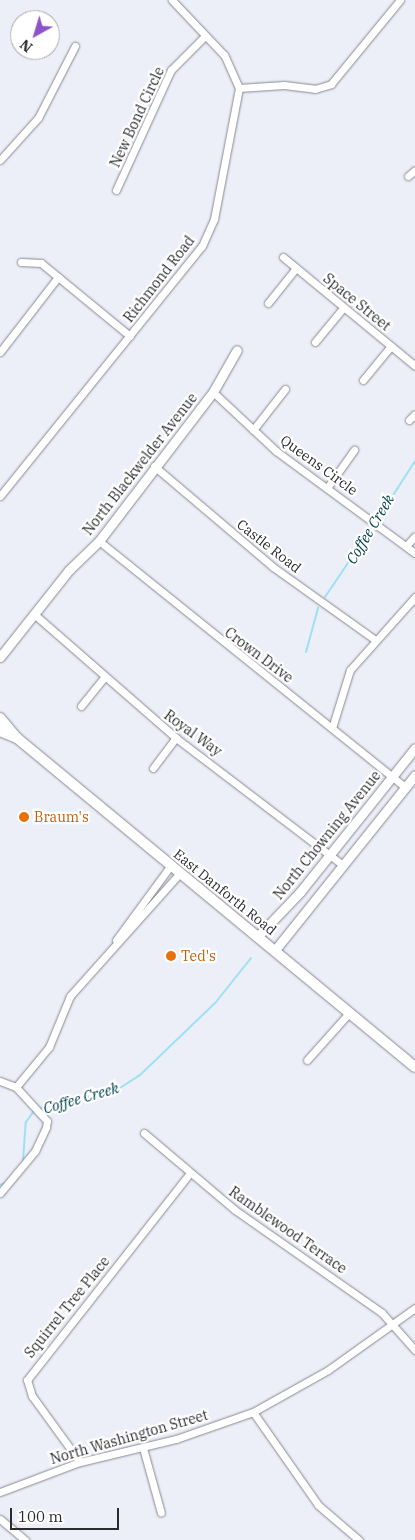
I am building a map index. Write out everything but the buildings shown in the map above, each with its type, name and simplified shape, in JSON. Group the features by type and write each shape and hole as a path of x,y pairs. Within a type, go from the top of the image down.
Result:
{"main road":[{"name":"East Danforth Road","path":"0,718 17,738 415,1068"},
{"name":"East Danforth Road","path":"0,732 17,738"}],"street":[{"path":"172,0 224,55 239,88 284,85 315,89 331,84 400,0"},
{"name":"New Bond Circle","path":"116,190 172,70 205,36"},
{"path":"0,160 38,118 75,46"},
{"name":"Richmond Road","path":"0,496 130,336 208,236 239,88"},
{"path":"408,176 415,170"},
{"name":"Space Street","path":"283,256 415,366"},
{"path":"21,262 42,263 130,336"},
{"path":"268,303 296,268"},
{"path":"0,352 58,276"},
{"path":"315,342 344,307"},
{"path":"363,380 391,346"},
{"name":"North Blackwelder Avenue","path":"0,657 34,614 99,541 154,466 213,392 237,350"},
{"path":"253,430 285,389"},
{"name":"Queens Circle","path":"213,392 253,430 415,553"},
{"path":"409,420 415,414"},
{"path":"327,488 354,450"},
{"name":"Castle Road","path":"154,466 273,567 374,639"},
{"path":"406,546 415,536"},
{"name":"Crown Drive","path":"99,541 405,787"},
{"path":"332,728 350,670 374,639 415,597"},
{"name":"Royal Way","path":"34,614 103,679 176,738 343,865"},
{"path":"81,706 103,679"},
{"path":"153,768 176,738"},
{"name":"North Chowning Avenue","path":"258,936 330,854 415,748"},
{"path":"275,950 415,775"},
{"path":"112,947 171,865"},
{"path":"16,1087 49,1047 70,996 180,873"},
{"path":"307,1060 349,1013"},
{"path":"0,1081 16,1087 47,1121 46,1127 30,1158 0,1193"},
{"name":"Ramblewood Terrace","path":"144,1133 190,1173 395,1325 415,1350"},
{"name":"Squirrel Tree Place","path":"80,1462 32,1396 27,1380 190,1173"},
{"name":"North Washington Street","path":"0,1492 80,1462 143,1448 253,1412 328,1370 395,1325 415,1308"},
{"path":"253,1412 318,1505 359,1540"},
{"path":"143,1448 161,1513"},
{"path":"0,1519 25,1540"}],"waterway":[{"name":"Coffee Creek","path":"376,522 415,461"},
{"name":"Coffee Creek","path":"325,597 373,526"},
{"name":"Coffee Creek","path":"306,652 318,608"},
{"name":"Coffee Creek","path":"38,1109 120,1088 140,1075 216,1002 251,958"},
{"name":"Coffee Creek","path":"23,1161 26,1122 34,1111"},
{"name":"Coffee Creek","path":"0,1185 5,1183"}],"place":[{"name":"Braum's","path":"24,817"},
{"name":"Ted's","path":"171,956"}]}
